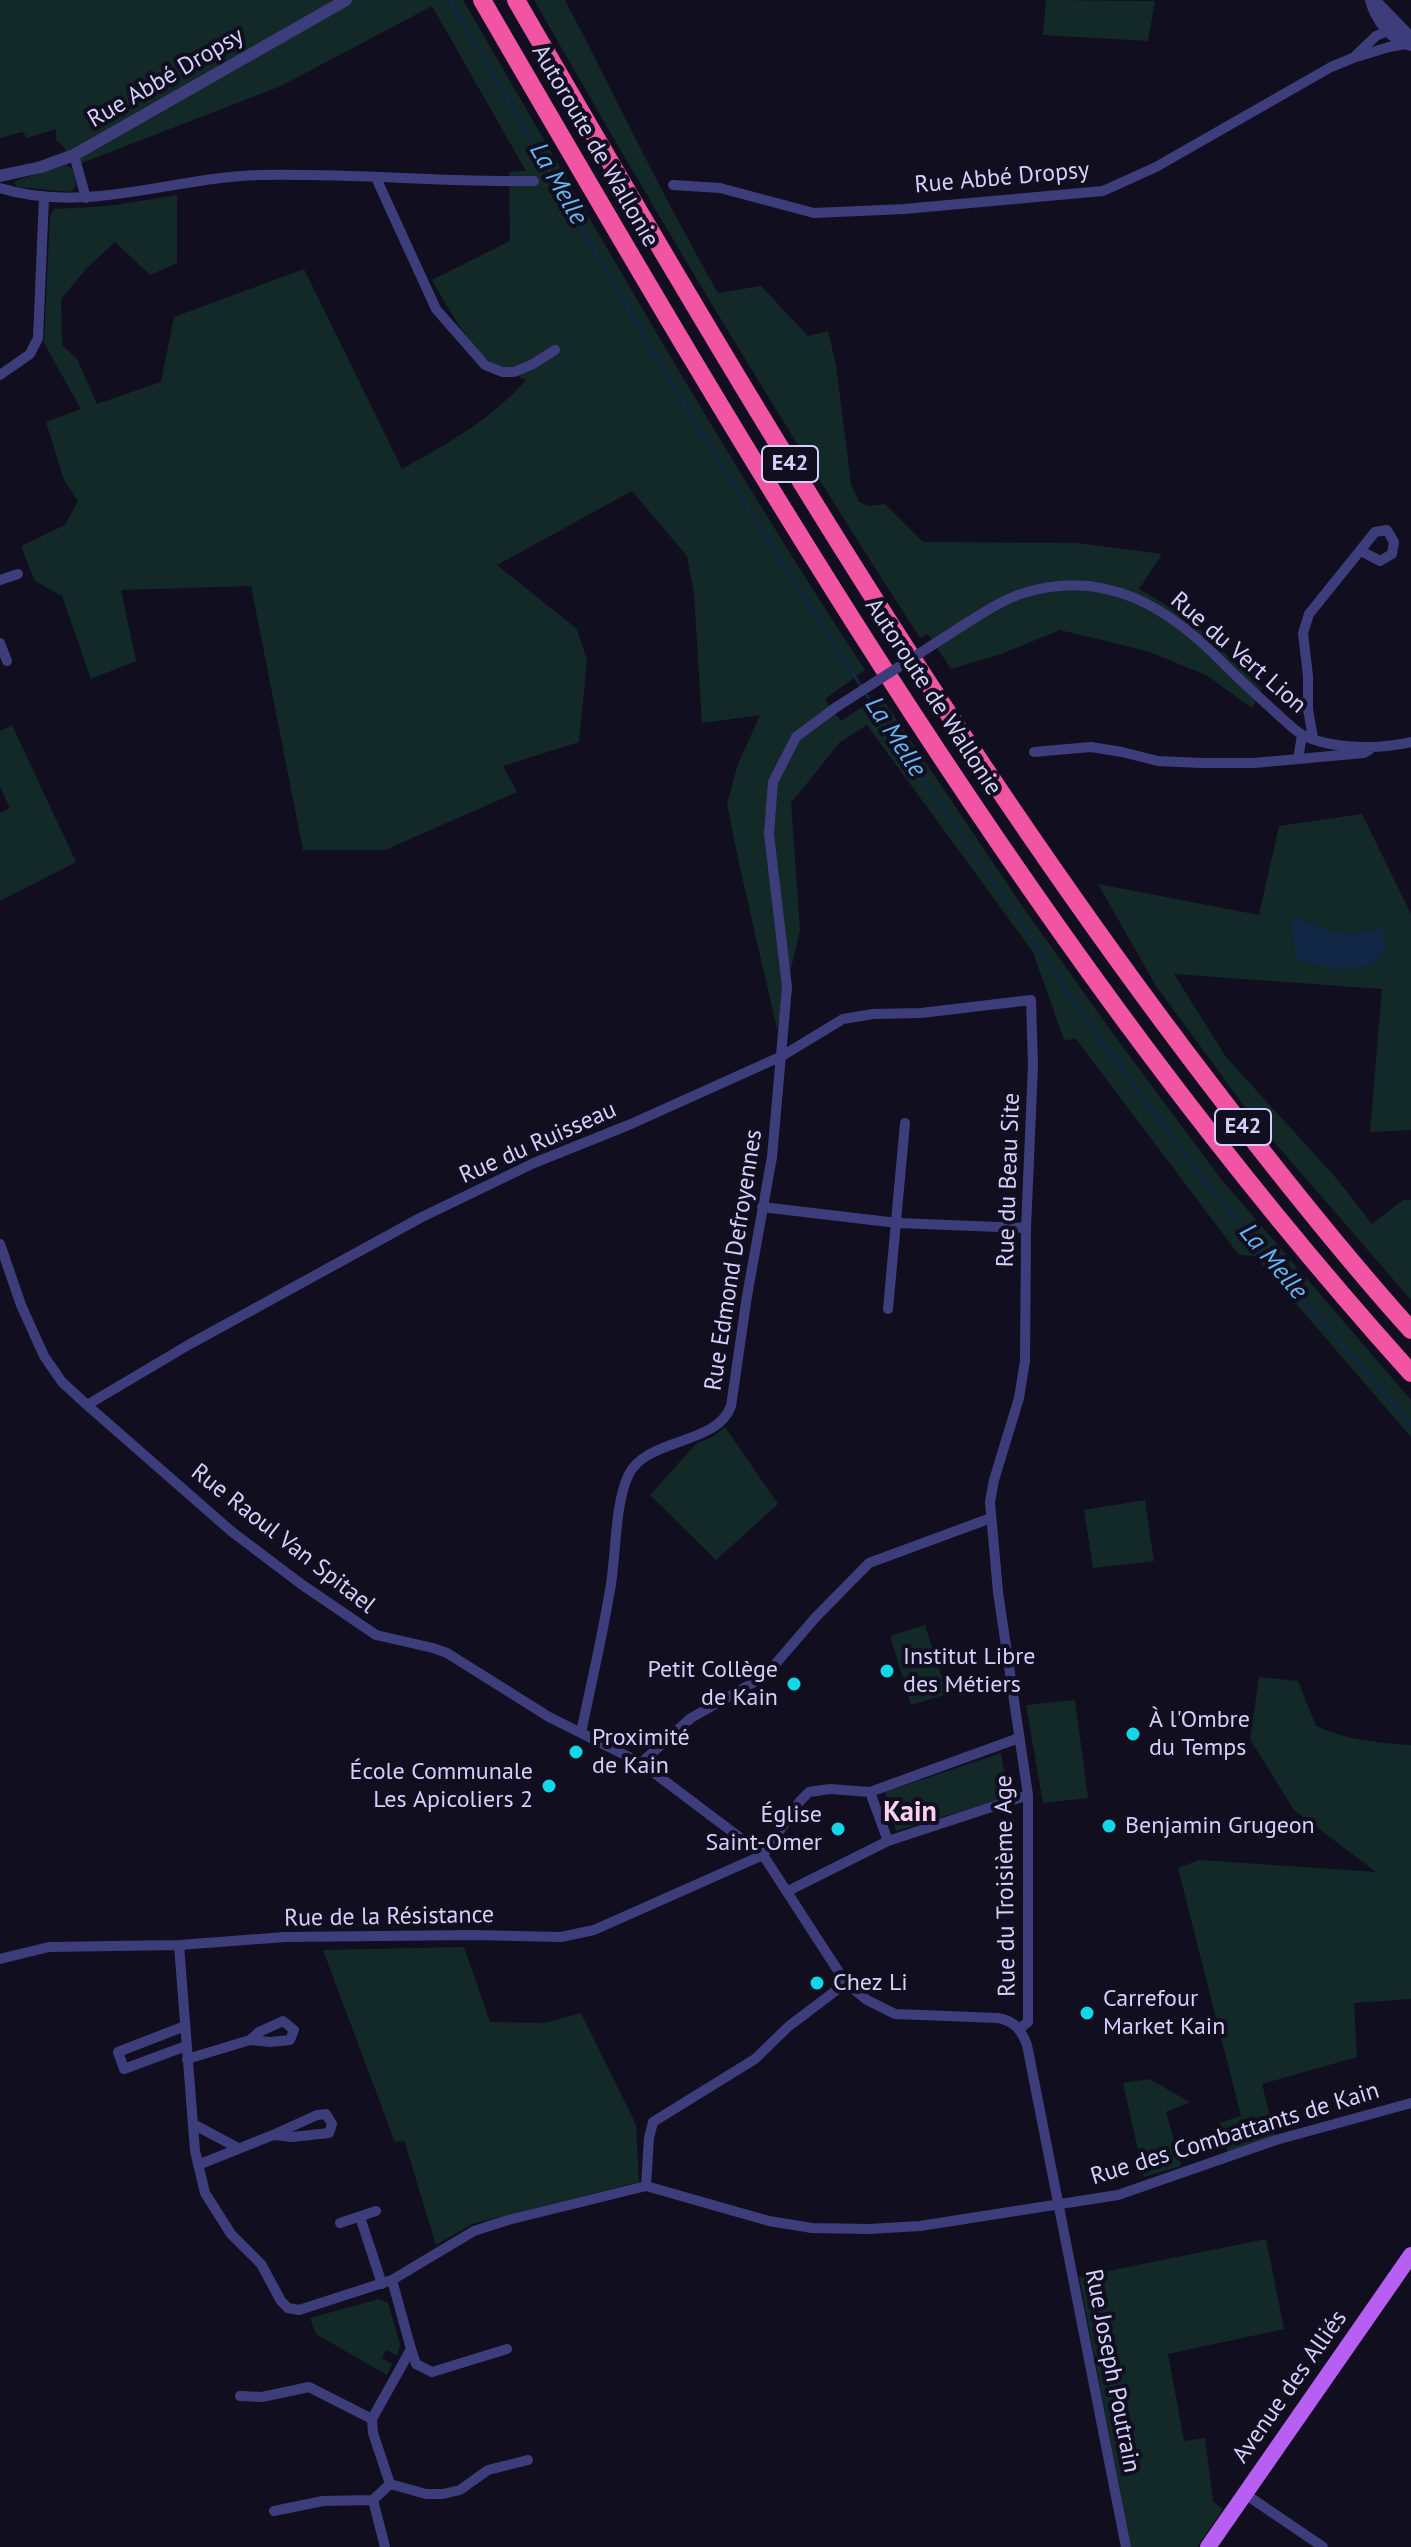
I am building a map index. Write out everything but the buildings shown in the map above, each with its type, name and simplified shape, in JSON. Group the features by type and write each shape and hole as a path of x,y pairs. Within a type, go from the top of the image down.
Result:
{"highway":[{"name":"Autoroute de Wallonie","path":"482,0 744,445 862,635 959,783 1131,1029 1248,1181 1411,1373"},
{"name":"Autoroute de Wallonie","path":"516,0 769,430 991,778 1165,1025 1271,1164 1411,1330"}],"main road":[{"name":"Avenue des Alliés","path":"1208,2547 1411,2255"}],"street":[{"name":"Rue Abbé Dropsy","path":"0,176 41,167 74,155 346,0"},
{"name":"Rue Abbé Dropsy","path":"1372,0 1393,28 1409,42"},
{"name":"Rue Abbé Dropsy","path":"1353,58 1376,36 1393,28"},
{"name":"Rue Abbé Dropsy","path":"673,185 720,188 814,213 904,209 1103,191 1156,167 1331,67 1409,42"},
{"path":"74,155 86,198"},
{"path":"0,188 44,197 86,198 258,175 534,181"},
{"path":"376,178 436,309 485,365 502,372 514,372 555,350"},
{"path":"0,375 30,354 38,338 44,197"},
{"path":"1298,759 1308,737 1308,676 1303,633 1309,614 1361,551"},
{"path":"0,580 18,574"},
{"name":"Rue du Vert Lion","path":"796,737 835,708 997,605 1027,592 1064,585 1121,593 1155,606 1184,627 1249,689 1308,737"},
{"path":"0,643 7,661"},
{"name":"Rue Edmond Defroyennes","path":"581,1733 611,1583 619,1516 628,1475 642,1457 708,1429 729,1411 772,1157 787,987 769,834 773,782 796,737"},
{"path":"1308,737 1329,743 1375,747 1411,742"},
{"path":"1034,752 1091,747 1158,761 1254,763 1364,753 1375,747"},
{"name":"Rue du Ruisseau","path":"87,1405 190,1344 420,1218 534,1163 631,1124 782,1056 843,1019 1031,1000"},
{"name":"Rue du Beau Site","path":"1025,1361 1026,1228 1033,1065 1031,1000"},
{"path":"888,1309 905,1123"},
{"path":"762,1207 897,1223 1026,1228"},
{"name":"Rue Raoul Van Spitael","path":"0,1244 31,1331 53,1369 87,1405 231,1531 376,1635 447,1653 521,1701 641,1763 763,1855 846,1983"},
{"name":"Rue du Troisième Age","path":"1019,2029 1028,2022 1028,1795 998,1592 990,1502 1019,1398 1025,1361"},
{"path":"641,1763 691,1718 765,1676 815,1618 869,1563 991,1518"},
{"path":"763,1855 809,1792 830,1789 867,1792 1019,1738"},
{"path":"867,1792 888,1841"},
{"path":"788,1891 888,1841 1028,1795"},
{"name":"Rue de la Résistance","path":"0,1959 49,1947 179,1945 285,1937 561,1937 594,1930 763,1855"},
{"path":"179,1945 193,2124 205,2193 231,2234 261,2264 281,2301 288,2308 299,2310 387,2282 474,2231 646,2186 653,2122 755,2059 789,2026 846,1983 867,2000 895,2014 998,2018 1007,2020 1019,2029"},
{"path":"185,2026 118,2052 124,2069 186,2046"},
{"name":"Rue Joseph Poutrain","path":"1019,2029 1027,2045 1126,2547"},
{"path":"187,2059 250,2040"},
{"name":"Rue des Combattants de Kain","path":"646,2186 769,2221 812,2228 920,2226 1118,2195 1276,2140 1411,2103"},
{"path":"198,2165 317,2115 326,2114 332,2124 329,2133 292,2137 273,2135"},
{"path":"193,2124 238,2148"},
{"path":"340,2223 376,2211"},
{"path":"360,2217 416,2364 432,2372 507,2349"},
{"path":"390,2484 373,2433 372,2419 411,2349"},
{"path":"240,2396 262,2397 309,2387 372,2419"},
{"path":"390,2484 426,2494 443,2494 460,2490 488,2470 528,2460"},
{"path":"274,2511 323,2501 373,2500 390,2484"},
{"path":"1245,2494 1323,2547"},
{"path":"373,2500 385,2547"}],"green space":[{"path":"0,0 463,0 710,422 865,670 825,699 841,721 880,695 1023,907 1221,1179 1411,1400 1411,1437 1255,1256 1239,1255 1076,1039 1064,1040 1033,952 867,725 840,742 791,803 800,930 777,1029 727,804 738,764 760,715 702,723 694,593 687,556 632,491 497,565 577,629 587,660 579,742 503,766 517,792 385,850 303,850 251,586 121,590 136,661 91,679 62,596 35,581 21,546 65,525 78,501 64,480 46,422 81,409 44,343 50,216 54,209 109,206 177,195 177,263 150,275 115,242 87,268 61,299 62,345 77,359 97,404 161,382 174,317 304,269 402,469 484,419 526,380 483,356 459,325 432,280 510,241 509,172 526,171 432,6 281,86 74,166 64,147 56,140 56,129 27,138 23,132 0,138"},
{"path":"534,0 565,0 718,293 761,286 808,336 828,331 836,365 851,484 859,502 868,506 885,504 923,542 1076,543 1162,554 1139,589 1188,618 1262,689 1252,708 1206,675 1147,651 1060,630 1001,654 951,669 928,634 920,638 820,481 675,242"},
{"path":"1046,0 1155,1 1148,41 1043,35"},
{"path":"66,165 73,169 76,185 71,192 17,187 14,183 18,180"},
{"path":"12,725 76,862 0,901 0,813 10,808 0,786 0,731"},
{"path":"1362,814 1411,914 1411,1130 1370,1132 1382,989 1174,974 1226,1057 1337,1179 1372,1224 1403,1200 1411,1200 1411,1300 1250,1114 1156,986 1098,884 1259,915 1279,826"},
{"path":"725,1427 778,1504 716,1560 650,1495 696,1444"},
{"path":"1145,1500 1154,1561 1093,1568 1084,1510"},
{"path":"925,1625 947,1694 911,1705 890,1636"},
{"path":"1259,1677 1298,1681 1316,1726 1327,1731 1374,1742 1411,1745 1411,1999 1354,2003 1357,2057 1262,2084 1276,2140 1229,2157 1219,2123 1241,2116 1178,1868 1199,1860 1376,1872 1294,1810 1250,1739"},
{"path":"1075,1700 1088,1798 1043,1803 1026,1705"},
{"path":"1001,1753 1008,1797 896,1831 885,1792"},
{"path":"464,1947 490,2022 545,2023 581,2013 636,2125 639,2182 472,2224 436,2245 404,2140 395,2142 323,1950"},
{"path":"1149,2079 1190,2102 1166,2112 1181,2166 1144,2177 1123,2083"},
{"path":"1266,2239 1284,2329 1168,2354 1184,2441 1205,2438 1213,2501 1223,2509 1197,2547 1131,2547 1079,2277"},
{"path":"379,2299 388,2303 400,2344 397,2356 386,2350 382,2358 392,2364 387,2375 316,2334 310,2318"}],"water":[{"path":"1298,917 1320,928 1340,933 1384,928 1385,952 1371,965 1337,969 1297,960 1290,924"}],"waterway":[{"name":"La Melle","path":"450,0 671,382 861,686"},
{"name":"La Melle","path":"865,693 1095,1032 1206,1183 1411,1424"}],"place":[{"name":"Institut Libre des Métiers","path":"887,1671"},
{"name":"Petit Collège de Kain","path":"794,1684"},
{"name":"À l'Ombre du Temps","path":"1133,1734"},
{"name":"Proximité de Kain","path":"576,1752"},
{"name":"École Communale Les Apicoliers 2","path":"549,1786"},
{"name":"Benjamin Grugeon","path":"1109,1826"},
{"name":"Église Saint-Omer","path":"838,1829"},
{"name":"Chez Li","path":"817,1983"},
{"name":"Carrefour Market Kain","path":"1087,2013"}],"district":[{"name":"Kain","path":"910,1813"}]}
